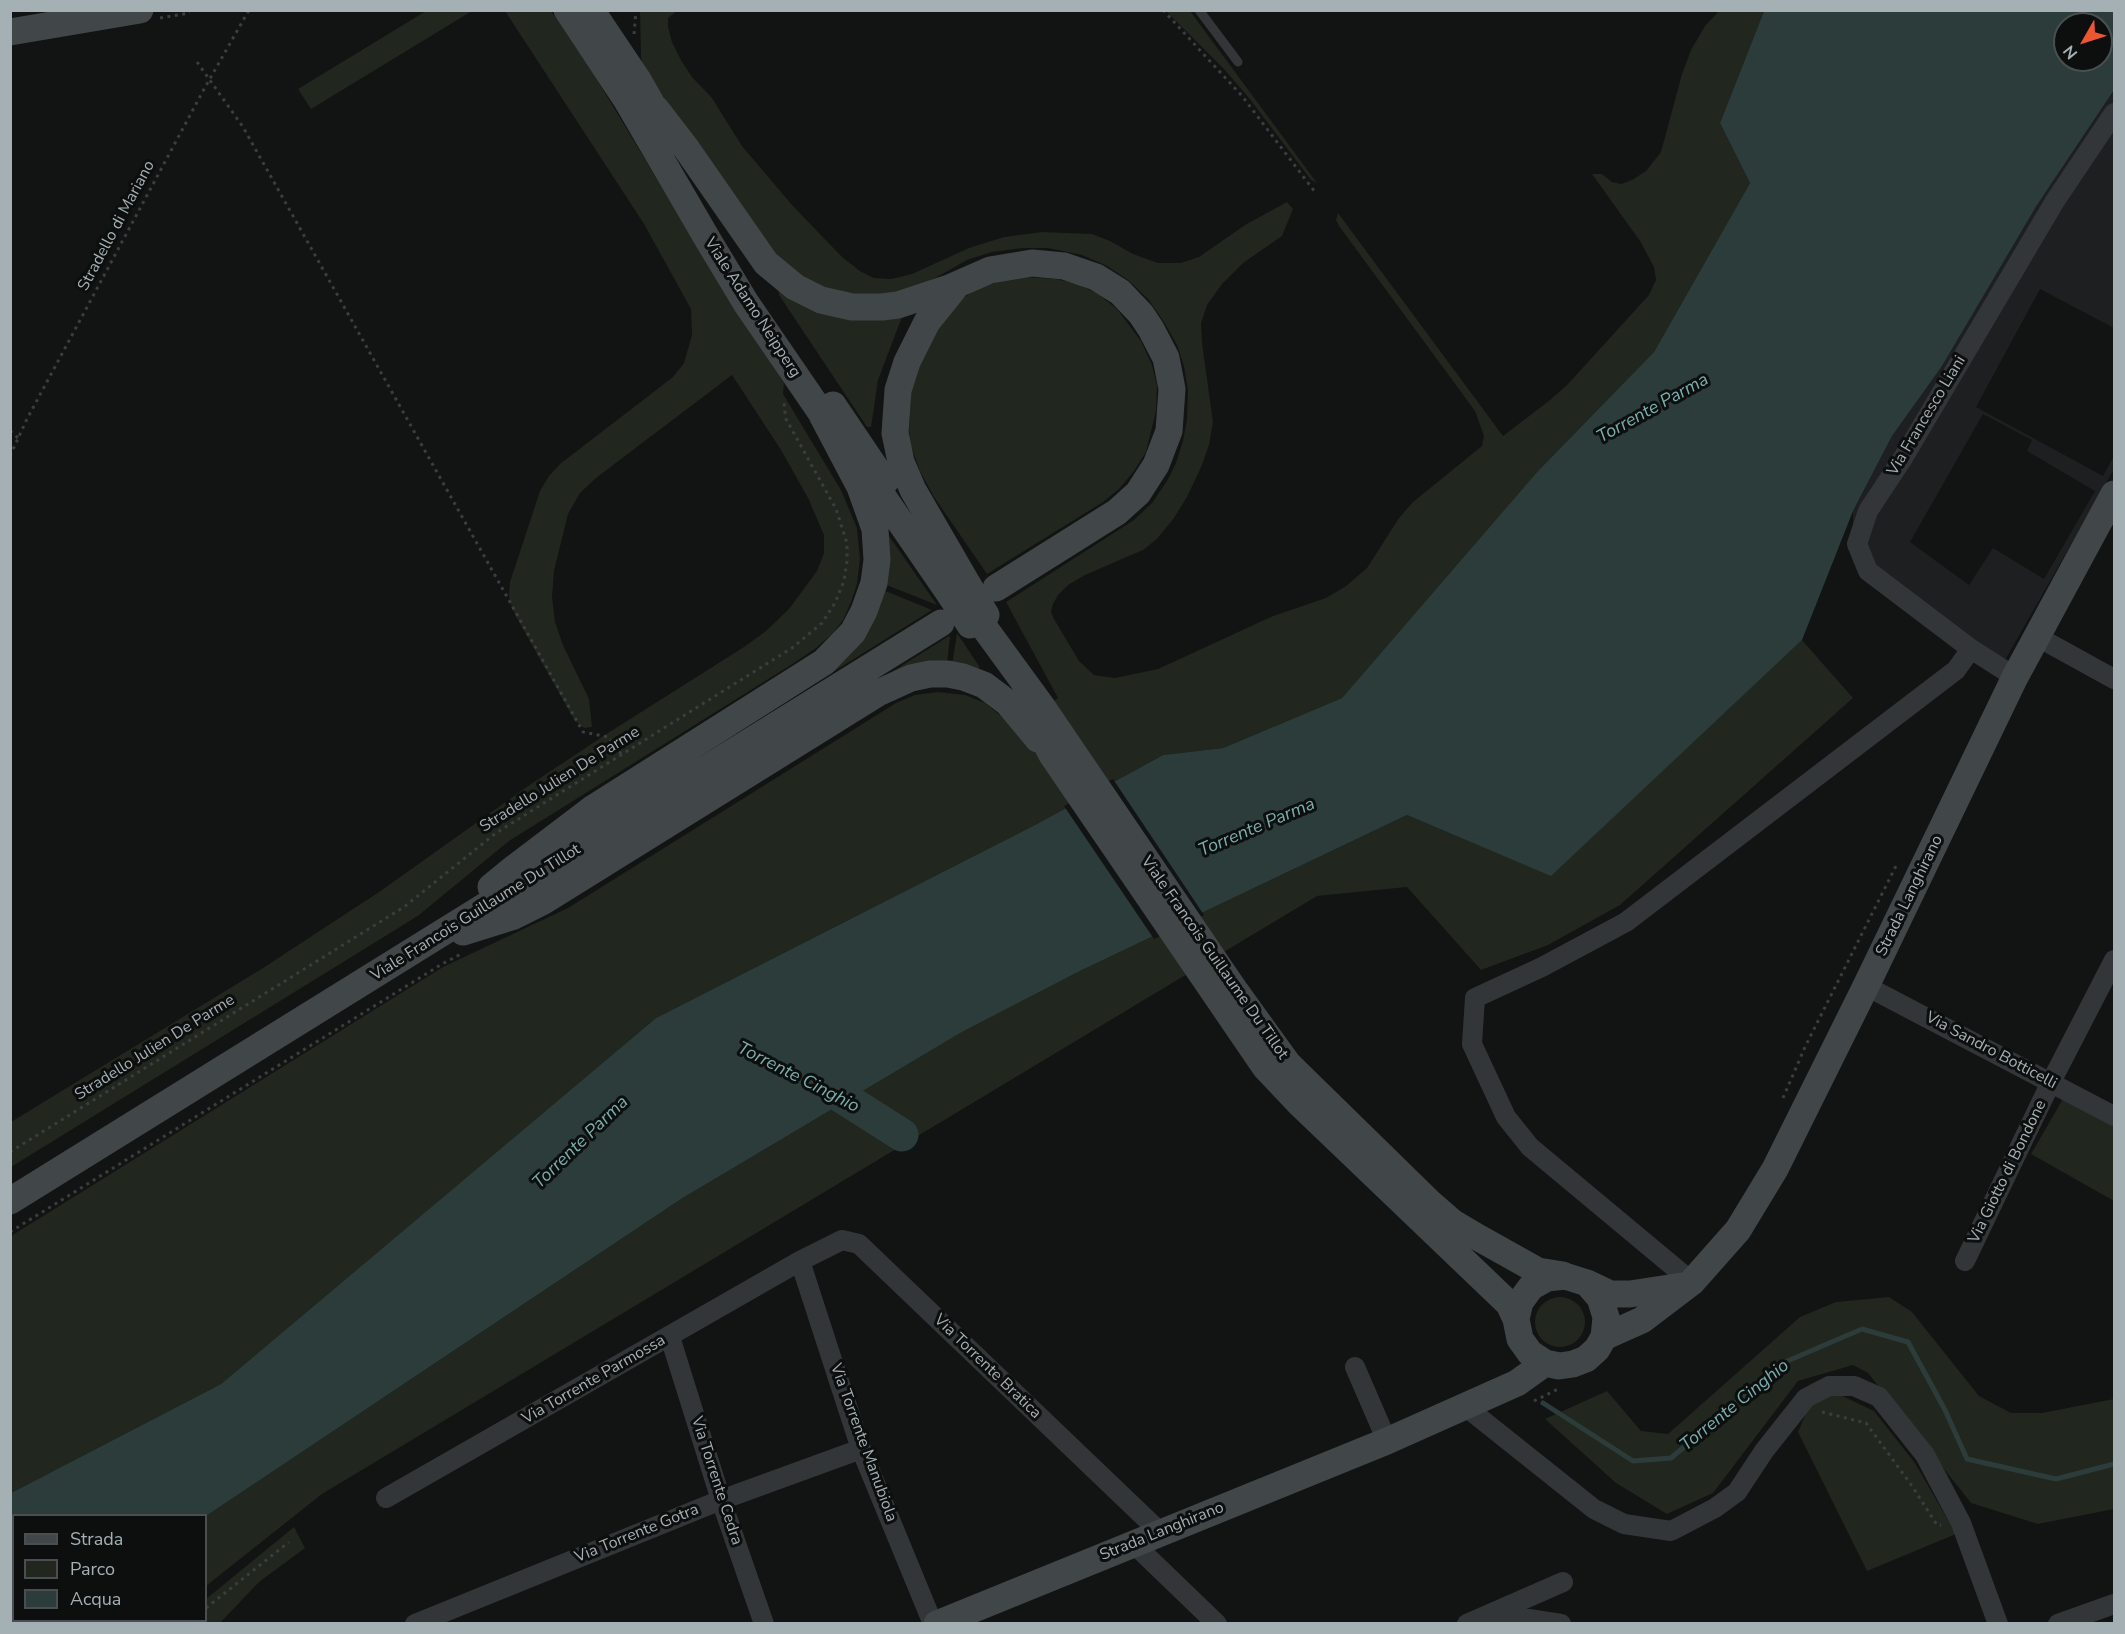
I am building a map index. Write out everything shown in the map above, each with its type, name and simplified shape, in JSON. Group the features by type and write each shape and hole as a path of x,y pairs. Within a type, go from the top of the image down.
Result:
{"main road":[{"name":"Viale Adamo Neipperg","path":"567,10 626,99 732,280 822,415 959,591"},
{"name":"Viale Adamo Neipperg","path":"591,10 656,109 676,154 758,293 959,591"},
{"path":"23,27 139,11"},
{"path":"656,109 686,148 759,255 775,272 795,287 821,300 867,308 882,307 914,301 990,270 1018,264 1048,264 1080,270 1110,284 1131,303 1151,329 1166,358 1172,389 1169,430 1156,465 1138,493 1105,521 996,588"},
{"path":"957,285 927,322 913,347 898,390 895,425 898,448 906,476 928,518 959,591"},
{"path":"427,943 513,869 573,823 824,662 853,632 864,611 874,583 877,560 875,529 860,487 822,415"},
{"name":"Strada Langhirano","path":"937,1623 1387,1441 1517,1383 1545,1363 1559,1366 1580,1362 1597,1349 1604,1337 1642,1320 1689,1284 1738,1230 1775,1169 2015,677 2115,494"},
{"name":"Viale Francois Guillaume Du Tillot","path":"959,591 981,624 1033,715 1052,755 1228,998 1299,1077 1440,1212 1465,1230 1538,1270 1576,1280"},
{"name":"Viale Francois Guillaume Du Tillot","path":"10,1201 941,623"},
{"path":"427,943 514,916 542,902 878,693 911,678 942,674 974,681 1033,715"},
{"name":"Viale Francois Guillaume Du Tillot","path":"1033,715 1228,998 1255,1054 1281,1086 1509,1304 1518,1329"},
{"name":"Strada Langhirano","path":"1477,1402 1507,1371 1518,1329 1520,1302 1531,1287 1547,1278 1576,1280"},
{"path":"1576,1280 1610,1294 1630,1294 1689,1284"},
{"path":"1576,1280 1600,1298 1606,1317 1604,1337"},
{"path":"1518,1329 1530,1353 1545,1363"}],"street":[{"name":"Via Francesco Liani","path":"2015,677 1971,649 1868,571 1857,544 1868,511 1909,448 2055,201 2115,113"},
{"path":"2036,636 2115,679"},
{"path":"1689,1284 1530,1148 1506,1117 1472,1044 1475,998 1542,967 1626,922 1956,670 1971,649"},
{"name":"Via Giotto di Bondone","path":"1965,1261 2051,1082 2115,960"},
{"name":"Via Sandro Botticelli","path":"1866,986 2115,1116"},
{"name":"Via Torrente Bratica","path":"801,1261 842,1240 859,1245 1161,1533"},
{"name":"Via Torrente Parmossa","path":"386,1498 801,1261"},
{"name":"Via Torrente Manubiola","path":"801,1261 861,1449 933,1623"},
{"name":"Via Torrente Cedra","path":"670,1337 721,1500 764,1623"},
{"path":"1355,1367 1387,1441"},
{"path":"1477,1402 1594,1509 1624,1524 1671,1532 1715,1508 1737,1492 1764,1451 1806,1398 1829,1386 1854,1386 1879,1397 1925,1455 1961,1523 1998,1623"},
{"name":"Via Torrente Gotra","path":"415,1623 721,1500 861,1449"},
{"path":"1134,1544 1217,1623"},
{"path":"1471,1622 1563,1582"},
{"path":"2058,1623 2115,1604"},
{"path":"1471,1622 1529,1619 1561,1623"}],"lane":[{"path":"1199,10 1238,62"}],"path":[{"name":"Stradello di Mariano","path":"10,456 27,419 249,10"},
{"path":"1163,10 1242,96 1315,192"},
{"path":"197,62 243,127 583,732 608,737 622,755"},
{"name":"Stradello Julien De Parme","path":"10,1152 404,907 496,833 801,642 822,623 835,603 846,570 845,533 833,502 786,419 784,406 788,395"},
{"path":"10,431 18,438"},
{"path":"1818,1411 1866,1423 1937,1525 1961,1523"},
{"path":"207,1607 289,1542"}],"shaded area":[{"path":"2114,90 2114,328 2040,289 1976,407 2103,476 2114,456 2114,469 2001,667 1853,563 1853,511 1892,436 1942,366 2037,205","holes":["1983,414 2032,440 2027,451 2095,491 2044,579 1993,548 1969,585 1910,542"]}],"green space":[{"path":"426,11 472,11 311,109 298,89"},
{"path":"505,11 551,11 596,78 784,383 783,394 841,490 857,528 860,558 857,584 851,602 843,620 833,633 794,663 509,841 419,915 11,1167 11,1122 263,968 379,892 531,784 744,647 766,631 789,609 817,571 824,553 824,535 808,498 781,450 732,375 596,478 580,493 568,514 554,571 552,597 555,622 563,645 589,699 592,727 584,728 575,721 518,620 509,596 510,582 540,491 549,476 560,464 673,377 684,363 692,335 691,309 644,224"},
{"path":"640,11 677,11 668,18 672,42 692,77 712,98 742,146 792,205 842,257 860,271 874,278 891,279 912,274 969,248 1004,237 1042,232 1092,234 1133,254 1158,263 1181,263 1199,257 1245,225 1287,202 1293,209 1282,236 1243,263 1222,284 1207,305 1201,323 1202,343 1213,422 1209,445 1187,497 1157,539 1143,550 1085,575 1068,585 1053,604 1051,612 1054,619 1079,661 1094,675 1115,678 1158,669 1273,616 1326,598 1346,586 1367,568 1399,518 1413,502 1482,446 1484,436 1475,411 1339,226 1336,220 1338,213 1503,436 1568,384 1649,295 1656,280 1654,267 1640,241 1592,174 1602,174 1612,182 1621,184 1646,171 1661,152 1682,74 1691,50 1705,26 1719,11 1764,11 1720,123 1750,183 1654,352 1537,472 1342,698 1223,748 1163,755 1035,825 656,1018 221,1384 11,1493 11,1236 443,967 568,908 896,703 915,695 938,692 965,695 985,703 1013,728 1058,698 1006,602 1134,520 1152,503 1176,463 1187,419 1188,391 1184,366 1177,345 1164,322 1148,299 1128,280 1107,266 1082,255 1048,248 992,252 967,260 923,285 899,295 854,299 793,275 757,236 643,68"},
{"path":"1166,11 1190,11 1317,183 1311,180 1249,98 1223,68"},
{"path":"1025,277 1056,279 1078,284 1098,294 1117,309 1141,341 1152,365 1157,386 1156,411 1146,452 1119,489 1103,502 987,574 934,497 920,471 911,446 909,430 911,394 906,392 919,353 957,302 975,290 999,281"},
{"path":"779,291 902,317 878,380 871,427 867,427 779,295"},
{"path":"885,530 937,605 884,584"},
{"path":"883,590 932,610 798,694"},
{"path":"957,633 979,666 979,669 952,665"},
{"path":"949,636 947,664 866,688"},
{"path":"1802,640 1853,698 1620,905 1548,945 1481,970 1407,887 1317,896 322,1494 207,1585 207,1515 681,1199 962,1032 1080,971 1407,815 1551,875"},
{"path":"2064,1097 2114,1125 2114,1201 2031,1154"},
{"path":"1555,1297 1565,1297 1578,1304 1585,1317 1585,1327 1578,1340 1565,1347 1555,1347 1546,1343 1539,1336 1535,1327 1535,1317 1539,1308 1546,1301"},
{"path":"1889,1297 1912,1312 1979,1396 2011,1413 2042,1413 2114,1399 2114,1509 2038,1524 1971,1503 1868,1373 1853,1365 1798,1381 1713,1493 1667,1514 1616,1483 1545,1419 1607,1391 1641,1431 1668,1434 1800,1317 1836,1302"},
{"path":"1836,1393 1874,1411 1915,1463 1956,1534 1867,1571 1798,1432 1809,1406"},
{"path":"294,1527 305,1548 259,1582 220,1623 176,1623 207,1622 207,1598"}],"water":[{"name":"Torrente Parma","path":"1764,11 2114,11 2114,90 2037,205 1942,366 1892,436 1853,511 1802,640 1551,876 1407,815 1080,971 962,1032 681,1199 207,1515 12,1514 12,1622 45,1622 11,1624 11,1493 221,1384 656,1018 1035,825 1163,755 1223,748 1342,698 1537,472 1654,352 1750,183 1720,123"}],"pier":[{"path":"1113,779 1204,915 1154,939 1064,806"}],"waterway":[{"name":"Torrente Cinghio","path":"808,1081 836,1093 902,1135"},
{"name":"Torrente Cinghio","path":"1543,1403 1633,1461 1671,1458 1785,1362 1862,1329 1908,1342 1945,1410 1967,1459 2056,1479 2114,1464"}]}
